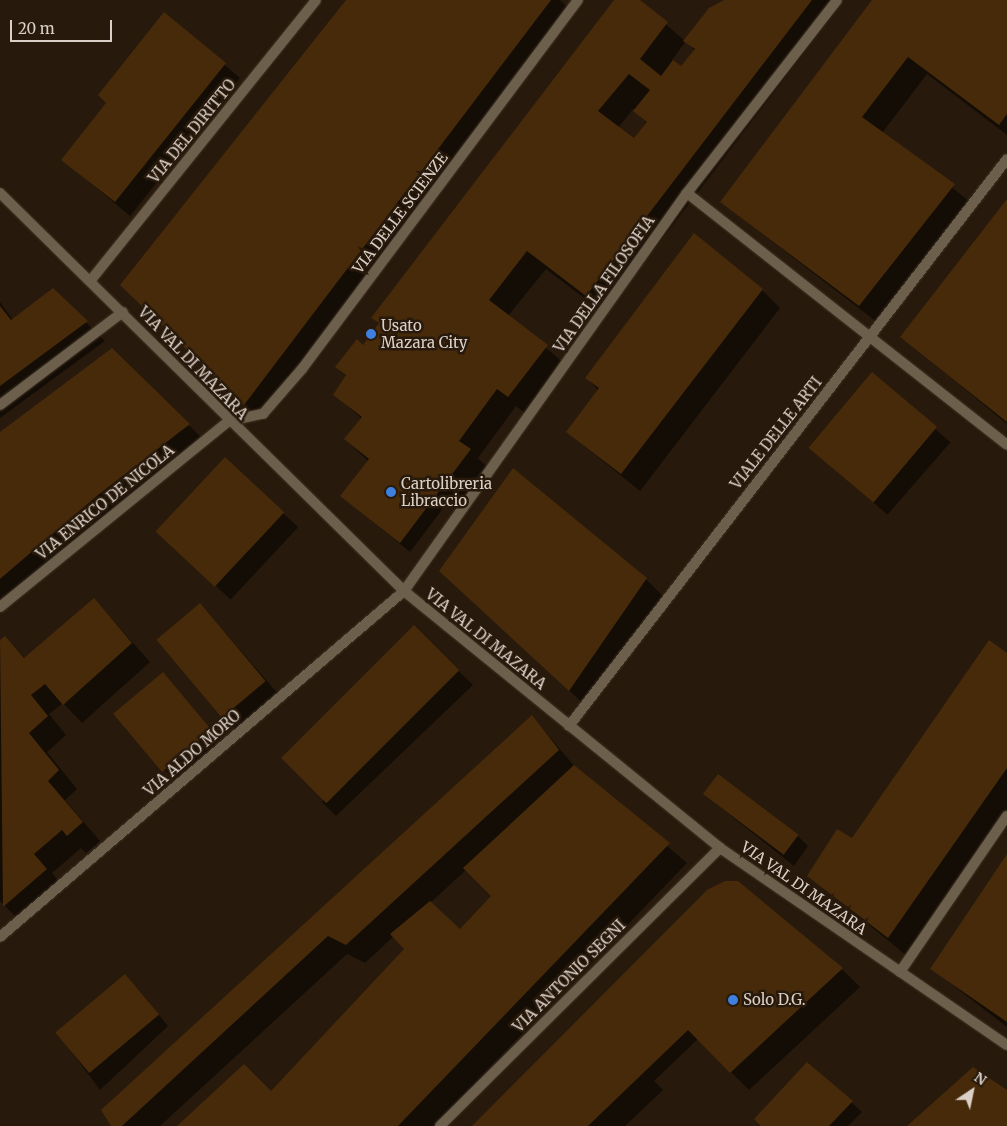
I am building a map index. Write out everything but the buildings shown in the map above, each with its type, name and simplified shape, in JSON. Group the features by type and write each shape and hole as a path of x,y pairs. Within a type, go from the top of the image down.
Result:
{"street":[{"name":"VIA DEL DIRITTO","path":"91,280 316,0"},
{"name":"VIA DELLE SCIENZE","path":"228,421 263,414 302,369 578,0"},
{"name":"VIA DELLA FILOSOFIA","path":"404,591 687,193 837,0"},
{"name":"VIALE DELLE ARTI","path":"569,726 1007,159"},
{"name":"VIA VAL DI MAZARA","path":"0,193 91,280 228,421 404,591 720,848 1007,1045"},
{"path":"687,193 1007,444"},
{"path":"0,405 123,312"},
{"name":"VIA ENRICO DE NICOLA","path":"0,607 228,421"},
{"name":"VIA ALDO MORO","path":"0,938 404,591"},
{"path":"900,972 1007,816"},
{"name":"VIA ANTONIO SEGNI","path":"440,1126 720,848"}],"place":[{"name":"Usato Mazara City","path":"371,334"},
{"name":"Cartolibreria Libraccio","path":"391,492"},
{"name":"Solo D.G.","path":"733,1000"}]}
